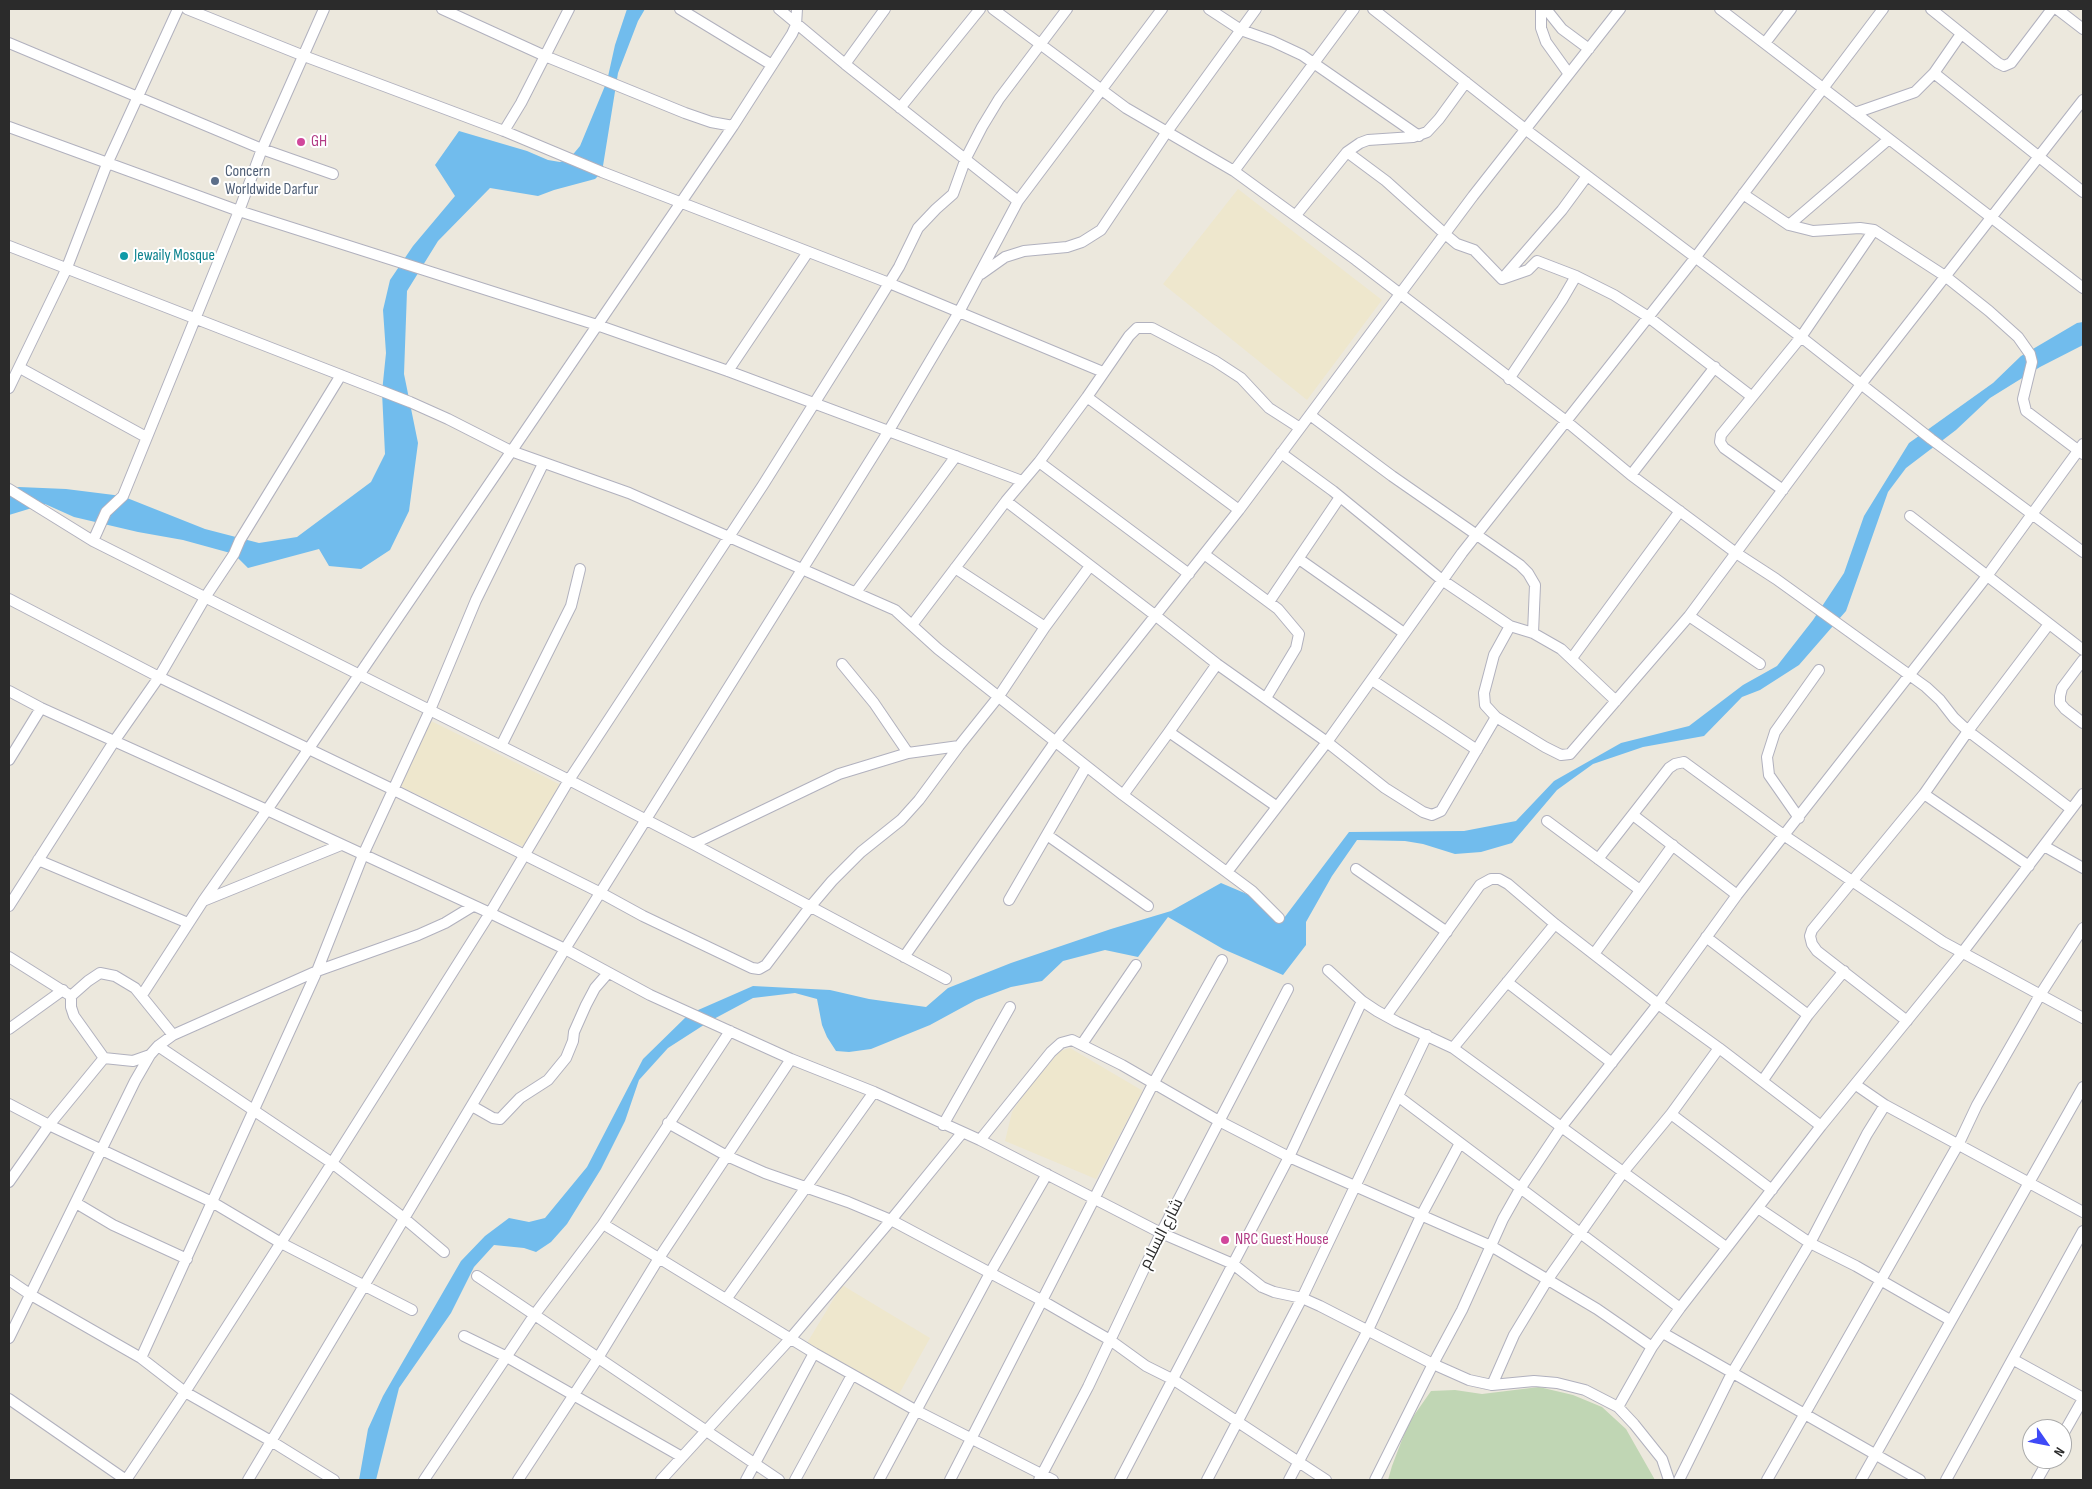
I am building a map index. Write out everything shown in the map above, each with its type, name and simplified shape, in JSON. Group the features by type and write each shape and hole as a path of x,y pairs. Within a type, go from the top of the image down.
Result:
{"street":[{"path":"9,388 66,270 107,164 178,9"},
{"path":"187,9 304,56 504,131 602,172 889,283 1103,372"},
{"path":"93,540 106,512 123,496 239,211 262,149 324,9"},
{"path":"442,9 545,56 691,115 711,122 733,126"},
{"path":"504,131 521,103 569,9"},
{"path":"680,9 772,65"},
{"path":"779,9 845,64 1018,201"},
{"path":"142,995 188,923 512,452 733,126 792,34 796,24 797,9"},
{"path":"845,64 885,9"},
{"path":"900,108 980,9"},
{"path":"993,9 1100,90 1166,133 1234,171 1296,215 1566,421 1631,475 1736,554 1776,579 1910,675 1940,700 1954,718 1968,731 2071,810"},
{"path":"9,1399 126,1480 186,1392 332,1163 490,913 570,780 729,538 889,283 918,228 954,194 966,158 990,113 1067,9"},
{"path":"248,1480 565,949 647,821 888,432 959,312 1018,201 1162,9"},
{"path":"1209,9 1241,30 1272,41 1315,62 1419,136"},
{"path":"978,277 1005,257 1024,251 1067,246 1082,242 1096,235 1166,133 1256,9"},
{"path":"1234,171 1354,9"},
{"path":"1373,9 1525,129 1801,337 1931,439 2083,552"},
{"path":"1541,9 1542,28 1546,42 1569,74"},
{"path":"1546,9 1562,29 1589,49"},
{"path":"904,957 1055,742 1239,510 1445,234 1620,9"},
{"path":"1720,9 2083,288"},
{"path":"1765,44 1791,9"},
{"path":"1227,872 1372,680 1442,580 1647,316 1695,258 1883,9"},
{"path":"1931,9 2000,65 2007,66 2052,9"},
{"path":"2057,9 2083,28"},
{"path":"1855,113 1916,92 1934,73 1961,34"},
{"path":"9,43 262,149 332,174"},
{"path":"1934,73 2083,192"},
{"path":"1296,215 1347,152 1368,140 1419,136 1426,132 1439,120 1466,82"},
{"path":"1510,626 1498,646 1484,694 1485,705 1496,717 1545,748 1566,756 1574,750 1689,616 1862,384 2083,100"},
{"path":"9,127 239,211 597,325 728,371 1022,482"},
{"path":"1789,225 1889,139"},
{"path":"1347,152 1386,181 1457,244 1474,250 1502,279"},
{"path":"1502,279 1562,210 1587,176"},
{"path":"1375,1480 1462,1310 1491,1246 1520,1189 1562,1126 1658,1004 1738,895 1987,576 2082,450 2026,411 2023,399 2032,362 2030,354 2018,337 1945,276 1874,230 1860,228 1813,230 1789,225 1744,194"},
{"path":"1783,490 1720,442 1721,435 1801,337 1874,230"},
{"path":"9,246 195,320 342,375 448,419 512,452 628,493 895,610 938,649 1122,796 1252,891 1279,918"},
{"path":"728,371 808,252"},
{"path":"1502,279 1528,270 1537,261 1576,276 1614,295 1647,316 1751,396"},
{"path":"1509,379 1576,276"},
{"path":"912,625 1006,501 1039,462 1133,331 1141,327 1152,328 1232,371 1269,408 1300,428"},
{"path":"1631,475 1715,367"},
{"path":"20,368 146,438"},
{"path":"9,906 115,740 159,678 206,596 234,554 240,540 342,375"},
{"path":"1087,397 1239,510"},
{"path":"1310,415 1392,476 1520,565 1535,585 1536,598 1533,633"},
{"path":"1281,452 1442,580 1510,626 1533,633 1562,649 1616,701"},
{"path":"856,592 956,456"},
{"path":"1039,462 1189,574"},
{"path":"141,1358 317,971 363,855 430,710 476,600 543,464"},
{"path":"9,489 93,540 570,780 946,979"},
{"path":"1269,602 1340,497"},
{"path":"1006,501 1217,664 1416,808 1432,814 1441,810 1496,717"},
{"path":"1572,658 1680,512"},
{"path":"1910,516 2083,650"},
{"path":"1204,554 1285,615 1299,634 1296,648 1266,698"},
{"path":"1299,558 1404,633"},
{"path":"9,599 159,678 394,790 601,893 643,916 755,969 763,968 766,965 832,881 861,852 901,820 919,800 999,696 1045,627 1090,566"},
{"path":"955,568 1045,627"},
{"path":"501,746 571,606 580,569"},
{"path":"1689,616 1760,664"},
{"path":"1906,1021 1816,950 1810,936 1817,923 1854,882 1924,794 1968,731 2049,624"},
{"path":"2083,660 2062,688 2060,696 2060,703 2083,723"},
{"path":"842,664 874,703 908,753"},
{"path":"1122,796 1217,664"},
{"path":"1799,818 1770,775 1767,757 1775,732 1819,670"},
{"path":"1372,680 1477,750"},
{"path":"9,692 490,913 565,949 650,995 791,1059 874,1092 943,1125 980,1140 1161,1233 1233,1264 1262,1287 1274,1292 1302,1298 1433,1364 1469,1380 1492,1385 1534,1381 1558,1383 1585,1390 1618,1407 1662,1459 1669,1480"},
{"path":"9,760 41,708"},
{"path":"1169,732 1276,806"},
{"path":"693,844 839,774 908,753 959,746"},
{"path":"1598,859 1669,768 1684,762 1785,836 1962,953 2083,1018"},
{"path":"1009,900 1086,767"},
{"path":"1924,794 2029,866"},
{"path":"1618,1407 1652,1348 1726,1247 1821,1126 1962,953 2083,794"},
{"path":"1633,815 1738,895"},
{"path":"1547,821 1640,890"},
{"path":"1048,835 1148,906"},
{"path":"203,901 341,845"},
{"path":"1594,954 1673,845"},
{"path":"2044,846 2083,868"},
{"path":"38,860 188,923"},
{"path":"1356,869 1447,932"},
{"path":"1386,1016 1480,885 1491,879 1499,879 1508,884 1555,924 1658,1004 1763,1080 1821,1126"},
{"path":"9,1338 150,1055 158,1046 172,1035 317,971 418,935 445,923 473,906"},
{"path":"1453,1048 1555,924"},
{"path":"1767,1480 1959,1143 1977,1105 2040,994 2083,928"},
{"path":"1706,937 1808,1015"},
{"path":"9,957 67,993 74,1016 104,1058 133,1061 150,1055"},
{"path":"950,1480 1153,1084 1222,960"},
{"path":"1082,1044 1136,965"},
{"path":"1328,970 1362,1001 1386,1016 1453,1048 1726,1247"},
{"path":"1763,1080 1808,1015 1844,972"},
{"path":"9,1029 100,973 107,973 126,982 142,995 172,1035"},
{"path":"472,1106 493,1118 500,1119 520,1098 548,1080 566,1058 573,1041 574,1032 586,1005 595,988 608,973"},
{"path":"1507,982 1612,1063"},
{"name":"شارع السلام","path":"1041,1477 1088,1387 1161,1233 1288,989"},
{"path":"1120,1480 1289,1157 1362,1001"},
{"path":"943,1125 1010,1008"},
{"path":"424,1480 534,1314 603,1224 730,1031"},
{"path":"1207,1480 1302,1298 1427,1035"},
{"path":"980,1140 1051,1052 1067,1041 1072,1040 1219,1121 1289,1157 1491,1246 1597,1309 1652,1348"},
{"path":"158,1046 332,1163 405,1218 444,1252"},
{"path":"1492,1385 1514,1335 1548,1280 1624,1171 1671,1114 1719,1048"},
{"path":"9,1182 49,1125 104,1058"},
{"path":"518,1480 598,1358 659,1258 791,1059"},
{"path":"1856,1084 1885,1105 1959,1143 2083,1212"},
{"path":"1861,1480 2083,1087"},
{"path":"727,1298 874,1092"},
{"path":"1399,1097 1680,1308"},
{"path":"9,1104 49,1125 212,1202 281,1243 412,1310"},
{"path":"1679,1480 1732,1373 1810,1243 1867,1134 1885,1105"},
{"path":"1671,1114 1772,1190"},
{"path":"668,1123 727,1156 891,1220 1041,1300 1110,1340 1146,1366 1174,1380 1326,1480"},
{"path":"661,1480 790,1339 962,1133"},
{"path":"1289,1480 1368,1330 1422,1216 1460,1143"},
{"path":"879,1480 918,1411 990,1274 1047,1174"},
{"path":"76,1203 113,1226 187,1259"},
{"path":"1758,1208 1810,1243 1881,1280 1950,1320"},
{"path":"603,1224 727,1298 814,1353 918,1411 971,1437 1041,1477 1053,1480"},
{"path":"1946,1480 2014,1360 2083,1231"},
{"path":"477,1276 779,1480"},
{"path":"9,1280 31,1295 141,1358 186,1392 334,1480"},
{"path":"1663,1334 1920,1480"},
{"path":"464,1336 506,1356 682,1456"},
{"path":"746,1480 814,1353"},
{"path":"2014,1360 2083,1399 2072,1419"},
{"path":"795,1480 852,1374"},
{"path":"2037,1480 2043,1469"}],"shaded area":[{"path":"1238,189 1382,300 1307,400 1163,284"},
{"path":"431,721 561,785 526,848 400,786"},
{"path":"1070,1048 1143,1091 1096,1179 1005,1141 1012,1112 1025,1092 1060,1051"},
{"path":"842,1285 930,1338 899,1394 807,1343"}],"green space":[{"path":"1539,1387 1573,1395 1602,1407 1626,1429 1655,1480 1388,1480 1408,1424 1431,1391 1455,1390 1482,1394"}],"water":[{"path":"627,9 645,9 638,21 618,73 602,172 595,179 538,196 490,188 438,241 407,291 404,374 418,443 409,511 390,550 361,569 329,566 319,549 248,568 234,554 183,540 74,517 45,504 9,515 9,489 19,487 66,489 122,496 205,529 259,543 297,537 371,482 385,454 382,392 386,353 383,310 390,280 413,246 455,196 435,165 459,131 527,151 548,160 560,162 570,158 580,146 607,81 615,45"},
{"path":"2083,322 2083,345 2040,367 1990,398 1956,430 1906,468 1888,492 1846,611 1799,665 1760,690 1742,697 1704,736 1643,747 1593,764 1557,790 1512,843 1481,852 1455,854 1423,844 1405,841 1357,840 1332,876 1306,922 1306,945 1283,975 1223,949 1168,917 1138,957 1105,950 1063,961 1042,981 1011,987 976,1000 930,1025 871,1049 849,1052 836,1051 822,1025 817,999 795,993 753,998 710,1021 668,1048 639,1080 625,1121 601,1169 567,1224 551,1242 536,1252 524,1248 494,1245 474,1267 451,1313 399,1388 376,1480 359,1480 368,1429 383,1396 461,1261 485,1236 509,1218 529,1222 545,1218 587,1167 643,1059 689,1014 753,986 830,990 869,999 926,1007 948,988 1011,963 1171,911 1221,883 1254,897 1281,922 1349,832 1464,831 1516,821 1554,781 1621,743 1689,726 1743,685 1777,666 1813,620 1844,573 1864,516 1909,443 1993,383 2021,356 2077,323"}],"place":[{"name":"GH","path":"301,142"},
{"name":"Concern Worldwide Darfur","path":"215,181"},
{"name":"Jewaily Mosque","path":"124,256"},
{"name":"NRC Guest House","path":"1225,1240"}]}
